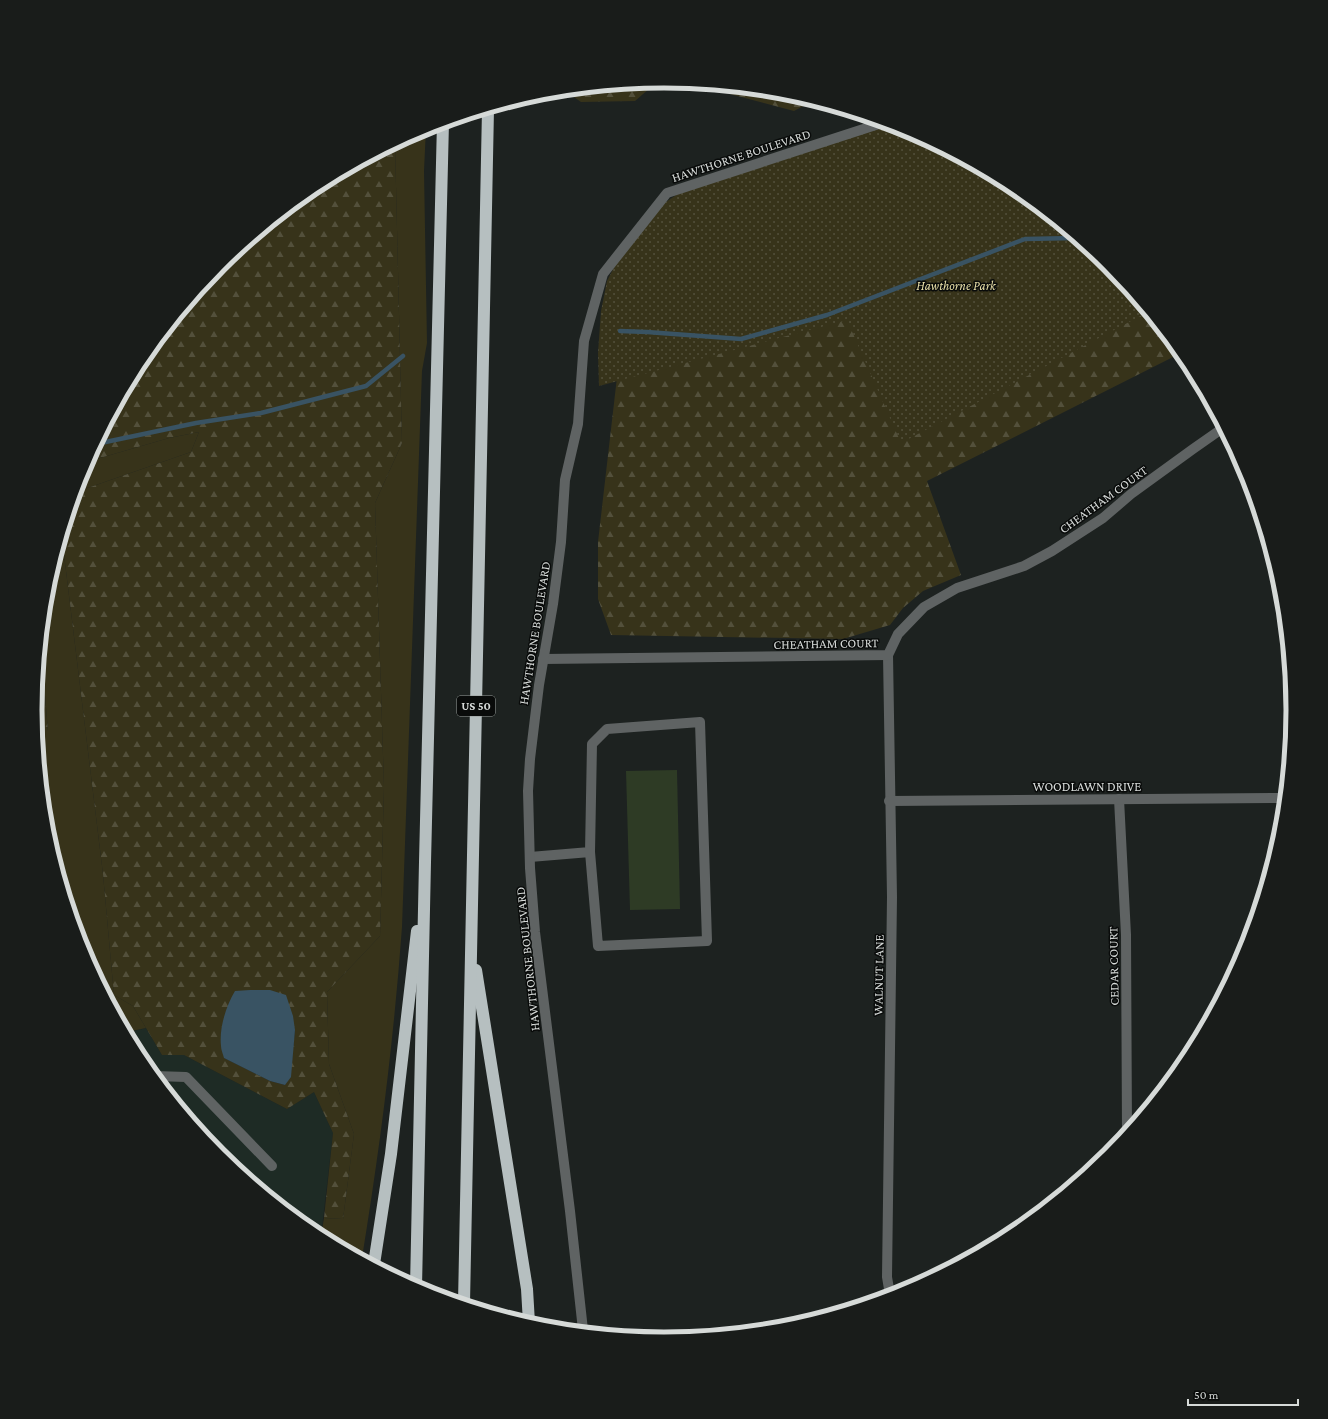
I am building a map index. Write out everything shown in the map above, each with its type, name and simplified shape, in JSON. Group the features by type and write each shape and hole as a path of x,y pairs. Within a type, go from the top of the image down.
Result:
{"highway":[{"name":"US 50","path":"464,1298 488,114"},
{"path":"416,1279 443,129"},
{"path":"375,1259 391,1154 425,862"},
{"path":"471,944 483,1010 527,1289 529,1316"}],"street":[{"name":"HAWTHORNE BOULEVARD","path":"583,1326 569,1203 535,932 530,857 528,791 530,759 539,685 553,604 561,542 565,480 578,424 584,341 603,274 667,193 875,125"},
{"name":"CHEATHAM COURT","path":"543,659 888,655 898,634 924,607 957,588 1024,566 1052,551 1103,518 1162,472 1220,430"},
{"name":"WALNUT LANE","path":"888,655 892,905 888,1277 889,1289"},
{"path":"700,722 707,941 598,946 590,852 592,744 607,729 700,722"},
{"name":"WOODLAWN DRIVE","path":"890,801 1280,798"},
{"name":"CEDAR COURT","path":"1119,799 1126,935 1127,1125"},
{"path":"530,857 590,852"},
{"path":"162,1076 186,1077 272,1166"}],"shaded area":[{"path":"146,1028 162,1055 184,1055 287,1109 314,1092 333,1133 322,1229 285,1203 254,1177 196,1120 147,1055 132,1031"}],"green space":[{"path":"650,88 635,101 581,102 571,95 623,89"},
{"path":"714,90 785,99 807,104 794,111"},
{"name":"Hawthorne Park","path":"875,125 902,135 939,152 1010,192 1043,216 1074,242 1104,270 1132,299 1144,314 901,443 847,320 599,386 598,353 601,311 607,281 621,254 663,204 688,187"},
{"path":"426,135 424,171 427,343 422,371 402,927 386,1093 363,1253 322,1229 324,1218 343,1219 354,1134 329,1064 327,992 380,936 384,787 375,503 402,443 395,149"},
{"path":"395,149 402,443 375,503 384,787 380,936 327,992 329,1064 354,1134 343,1219 324,1218 333,1133 314,1092 287,1109 184,1055 162,1055 133,1006 114,995 103,874 63,548 82,490 191,452 199,432 169,438 94,460 125,398 147,364 196,299 224,270 285,216 318,192 353,171","holes":["295,1030 292,1059 285,1085 270,1081 224,1058"]},
{"path":"1006,190 1043,216 1104,270 1132,299 1175,356 927,481 961,575 923,591 903,608 890,625 843,639 611,635 598,599 598,542 625,308"},
{"path":"199,432 191,452 82,490 94,460 169,438"},
{"path":"63,548 103,874 114,995 133,1006 146,1028 132,1031 125,1020 106,985 89,948 75,909 63,870 47,791 43,735 48,731 43,669 47,628"},
{"path":"43,672 48,732 43,736"}],"water":[{"path":"270,990 286,995 293,1016 295,1030 291,1077 285,1085 270,1081 224,1058 221,1049 221,1032 226,1010 235,991"}],"building":[{"path":"677,770 680,909 630,910 626,771"}],"waterway":[{"path":"620,331 741,339 827,315 1025,239 1069,238"},
{"path":"102,443 196,423 261,413 366,386 403,356"}]}
